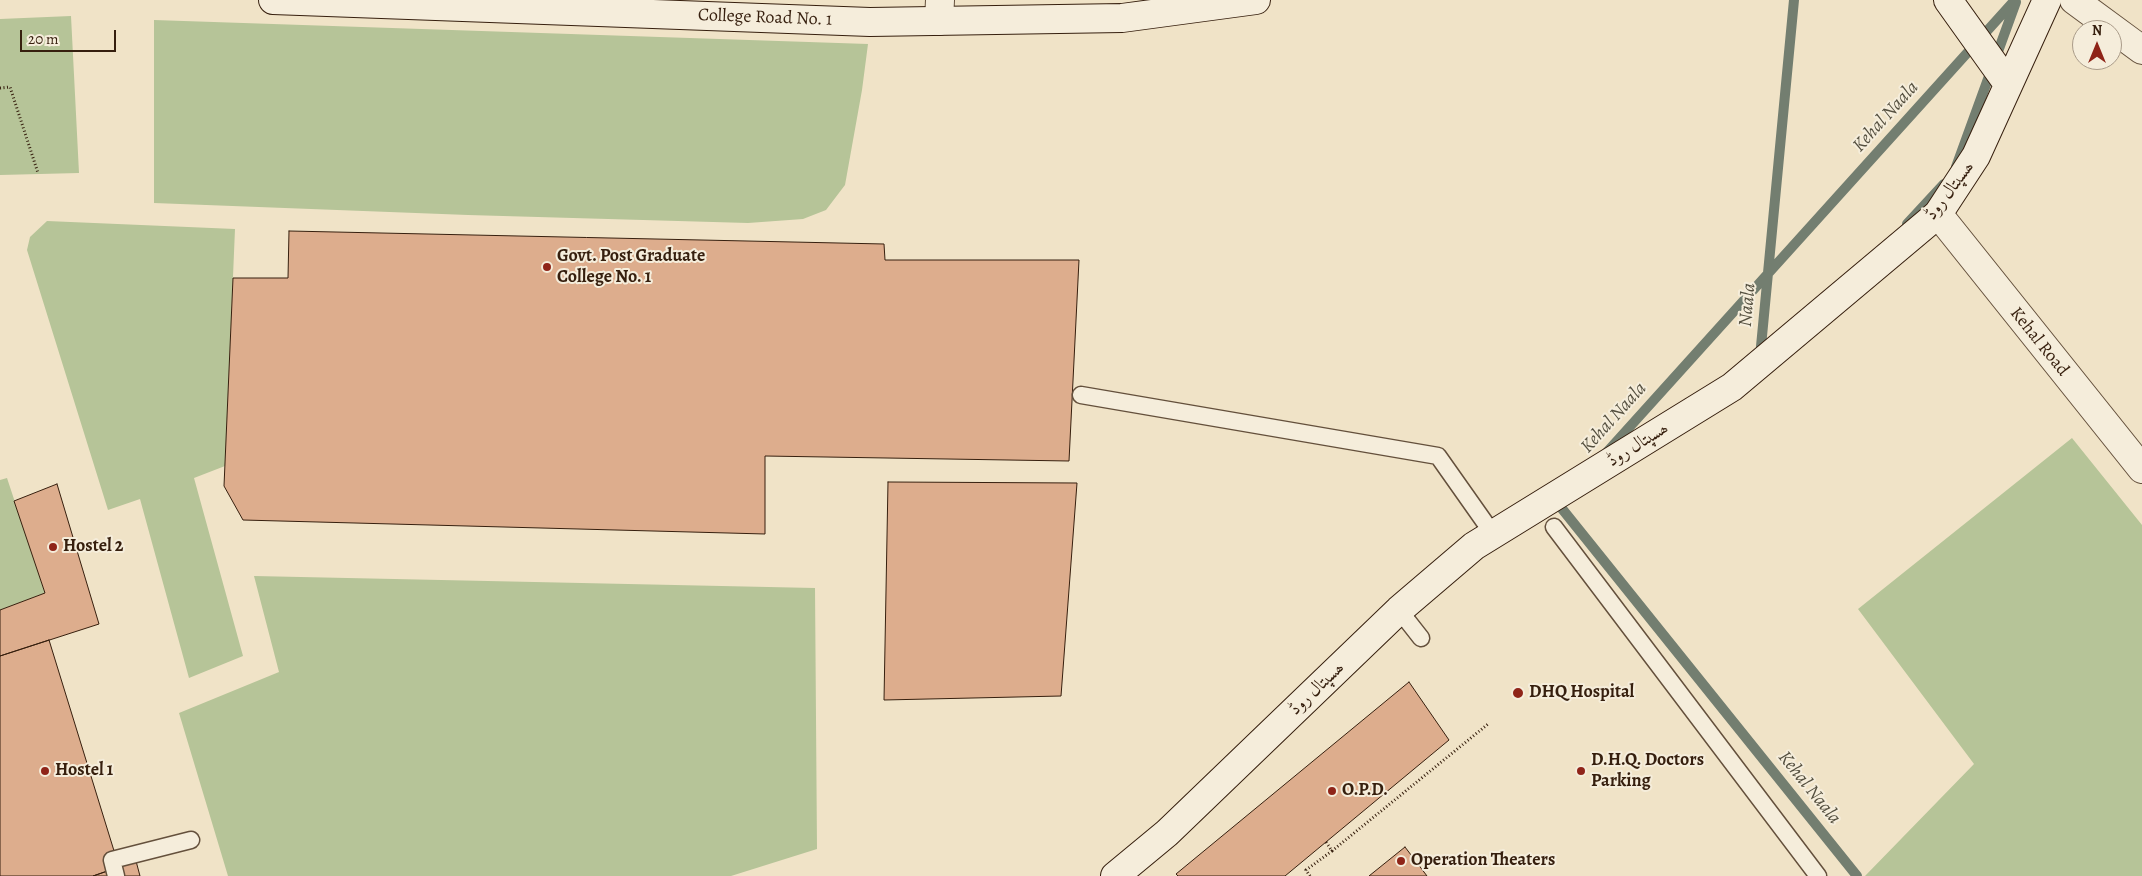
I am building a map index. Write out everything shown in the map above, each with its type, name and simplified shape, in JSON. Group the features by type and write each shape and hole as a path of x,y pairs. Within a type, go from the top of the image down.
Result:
{"main road":[{"name":"College Road No. 1","path":"272,0 634,7 870,22 939,11 1122,18 1256,0"},
{"path":"1948,0 2008,84"},
{"name":"ھسپتال روڈ","path":"1115,876 1167,833 1399,610 1474,546 1732,387 1938,214 1976,156 2047,0"},
{"path":"2074,0 2142,50"},
{"name":"Kehal Road","path":"1938,214 2142,469"}],"lane":[{"path":"1081,395 1438,456 1493,534"},
{"path":"1554,527 1818,876"},
{"path":"1399,610 1421,638"},
{"path":"116,876 112,860 191,840"}],"path":[{"path":"0,88 10,87 38,173"},
{"path":"1310,876 1306,870 1488,724"},
{"path":"1326,842 1332,851"}],"green space":[{"path":"71,16 79,173 0,175 0,19"},
{"path":"154,20 868,44 845,185 826,210 803,219 748,223 468,215 154,203"},
{"path":"47,221 235,229 225,466 194,478 243,656 189,678 140,499 108,510 27,250 30,237"},
{"path":"2072,438 2142,525 2142,876 1865,876 1974,764 1858,609"},
{"path":"7,478 45,593 0,610 0,480"},
{"path":"254,576 815,588 817,849 731,876 228,876 179,713 279,672"}],"building":[{"path":"289,231 884,244 885,260 1079,260 1069,461 765,456 765,534 243,520 224,486 233,278 288,278"},
{"path":"888,482 1077,483 1061,696 884,700"},
{"name":"Hostel 2","path":"57,484 99,624 0,656 0,610 45,593 14,501"},
{"name":"Hostel 1","path":"49,640 119,867 93,876 0,876 0,656"},
{"name":"O.P.D.","path":"1409,682 1449,740 1285,876 1178,876 1176,874"},
{"name":"Operation Theaters","path":"1405,847 1427,876 1369,876"},
{"path":"136,861 140,876 93,876 119,867"}],"waterway":[{"name":"Naala","path":"1760,357 1794,0"},
{"name":"Kehal Naala","path":"1607,452 2015,0"},
{"name":"Naala","path":"1956,167 2016,2"},
{"name":"Naala","path":"1907,224 1944,184"},
{"name":"Kehal Naala","path":"1564,499 1559,505 1857,876"}],"place":[{"name":"Govt. Post Graduate College No. 1","path":"547,267"},
{"name":"Hostel 2","path":"53,547"},
{"name":"DHQ Hospital","path":"1518,693"},
{"name":"Hostel 1","path":"45,771"},
{"name":"D.H.Q. Doctors Parking","path":"1581,771"},
{"name":"O.P.D.","path":"1332,791"},
{"name":"Operation Theaters","path":"1401,861"}]}
